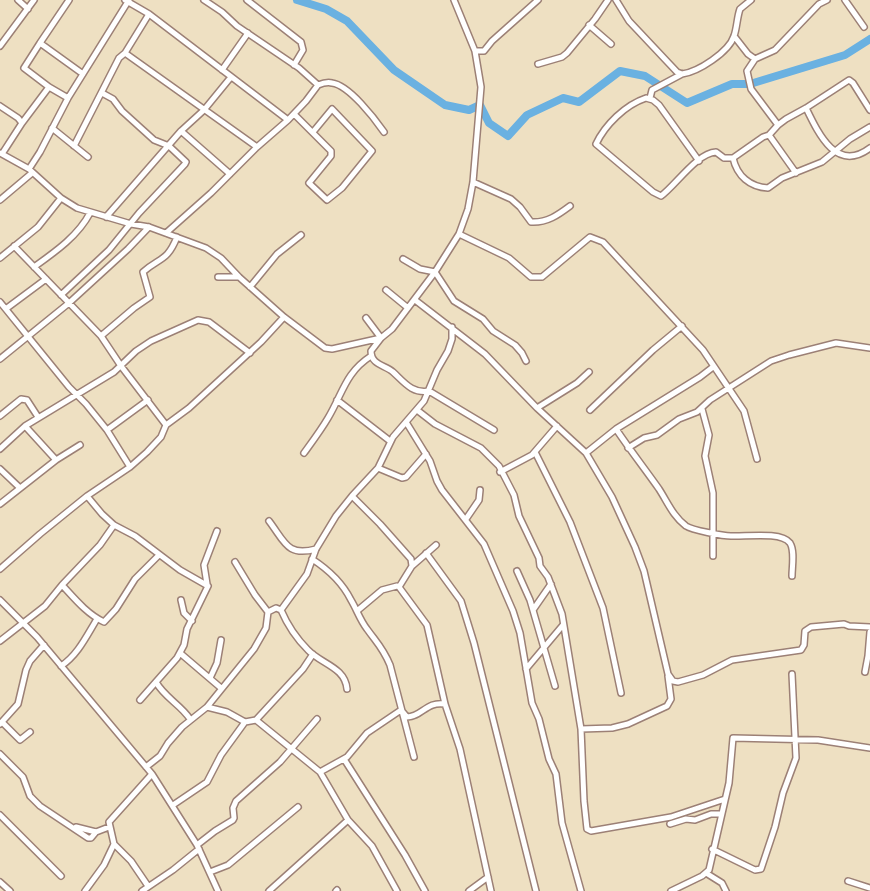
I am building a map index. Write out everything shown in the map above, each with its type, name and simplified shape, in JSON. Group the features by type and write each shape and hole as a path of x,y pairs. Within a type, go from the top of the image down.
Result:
{"street":[{"path":"18,0 28,9"},
{"path":"0,46 34,0"},
{"path":"68,98 24,68 69,0"},
{"path":"204,0 294,64 318,85"},
{"path":"247,0 258,11 275,20 301,42 303,50 294,64"},
{"path":"463,0 455,3 475,51 481,87 473,182 468,209 459,234 435,272 392,329 372,348 371,356 378,365 393,372 406,385 419,391 429,391 494,430"},
{"path":"475,51 484,51 538,0"},
{"path":"538,64 562,57 567,53 608,0"},
{"path":"616,0 635,28 677,72 682,74"},
{"path":"778,125 755,95 747,71 755,59 775,50 819,4 827,0"},
{"path":"844,0 864,27"},
{"path":"0,200 30,171 68,98 127,1 149,14 288,120"},
{"path":"650,98 652,90 710,62 734,36 740,9 747,1"},
{"path":"74,146 119,58 125,53 149,14"},
{"path":"589,25 611,44"},
{"path":"222,70 248,33"},
{"path":"734,36 755,59"},
{"path":"39,43 83,74"},
{"path":"125,53 257,147"},
{"path":"106,217 182,131 204,110 231,77"},
{"path":"650,98 641,100 613,119 596,144 653,192 661,196 699,161 714,152 724,158 733,158 769,135 778,125 849,80 854,82 870,110"},
{"path":"166,233 288,120 318,85 332,82 340,85 367,110 384,132"},
{"path":"49,87 1,154 30,171 61,198 77,208 149,227 206,248 221,258 238,277 284,317 325,348 332,349 381,338"},
{"path":"61,295 109,250 186,164 169,146 154,140 122,111 113,99 102,93"},
{"path":"650,98 659,105 699,161"},
{"path":"0,106 22,123"},
{"path":"806,108 834,152 840,156 854,156 870,148"},
{"path":"294,114 312,129 331,151 331,156 309,183 327,200 342,188 372,151 333,109 312,129"},
{"path":"733,158 741,174 754,186 768,188 782,178 822,162 870,127"},
{"path":"52,128 88,158"},
{"path":"182,131 230,174"},
{"path":"769,135 796,173"},
{"path":"473,182 511,199 531,222 548,220 561,214 570,206"},
{"path":"0,258 38,227 61,198"},
{"path":"34,267 55,253 75,234 84,225 90,213"},
{"path":"0,359 69,303 149,227"},
{"path":"459,234 509,258 531,277 542,277 590,237 598,239 622,261 703,350 744,411 757,459"},
{"path":"250,287 277,254 301,235"},
{"path":"101,336 150,297 143,272 165,259 171,252 177,237"},
{"path":"14,246 101,336 166,425"},
{"path":"404,259 420,269 435,272 454,301 483,319 493,331 515,345 526,361"},
{"path":"218,277 238,277"},
{"path":"7,308 46,279"},
{"path":"386,290 408,308"},
{"path":"415,300 452,327 497,365 537,408 586,453 612,497 644,571 668,674 671,699 667,706 628,724 612,728 581,729"},
{"path":"0,302 107,430 130,467"},
{"path":"0,569 87,496 130,467 154,445 166,425 189,408 250,353 284,317"},
{"path":"366,318 381,338"},
{"path":"0,448 25,426 78,395 121,366 136,351 151,341 198,320 209,322 250,353"},
{"path":"590,410 653,350 682,326"},
{"path":"281,610 307,574 316,549 336,516 378,468 390,441 417,410 429,391 452,339 452,327"},
{"path":"628,448 644,438 657,435 679,419 702,409 710,400 766,364 789,355 836,343 870,348"},
{"path":"304,453 329,417 346,380 359,362 371,356"},
{"path":"586,453 616,429 713,367"},
{"path":"537,408 590,372"},
{"path":"0,416 21,399 27,400 38,417"},
{"path":"107,430 148,400"},
{"path":"337,400 390,441"},
{"path":"702,409 710,435 705,456 713,493 713,556"},
{"path":"417,410 435,424 481,448 499,466 500,472 514,495 519,516 539,558 540,566 551,584 562,614 581,729 587,829 591,831 671,817 725,799"},
{"path":"406,422 426,454 442,490 484,544 507,595 520,633 532,703 539,719 549,759 556,774 562,823 581,891"},
{"path":"25,426 56,460"},
{"path":"500,472 535,452 557,426"},
{"path":"616,429 659,489 673,515 692,529 730,536 777,537 788,541 791,548 792,576"},
{"path":"0,504 56,460 80,445"},
{"path":"535,452 570,522 603,608 621,693"},
{"path":"378,468 402,478 406,477 426,454"},
{"path":"0,470 20,488"},
{"path":"466,519 476,505 480,490"},
{"path":"87,496 114,525 135,536 159,555 207,584"},
{"path":"352,496 411,559 412,566"},
{"path":"269,521 289,549 297,552 316,549"},
{"path":"0,641 45,606 100,545 114,525"},
{"path":"140,700 180,653 184,645 187,629 208,586 204,565 217,531"},
{"path":"436,544 412,566 399,587 427,625 445,704 460,749 491,891"},
{"path":"426,553 461,602 474,643 536,891"},
{"path":"62,585 97,619 104,622 108,620 135,579 159,555"},
{"path":"312,559 326,567 339,581 367,630 384,651 390,665 414,757"},
{"path":"146,767 158,759 168,742 190,719 207,707 254,649 266,628 268,612 235,562"},
{"path":"517,571 533,610 555,686"},
{"path":"533,610 551,584"},
{"path":"357,611 382,590 397,586"},
{"path":"0,600 44,645 152,774 198,847 218,891"},
{"path":"181,600 184,613 192,621"},
{"path":"268,612 276,608 281,610 299,640 313,654 340,672 347,689"},
{"path":"61,666 76,652 97,619"},
{"path":"668,674 673,681 678,682 703,675 732,660 798,651 803,649 805,631 811,627 844,624 870,629 865,672"},
{"path":"526,669 563,626"},
{"path":"210,678 217,663 221,640"},
{"path":"30,732 20,740 1,723 18,704 26,670 30,661 44,645"},
{"path":"180,653 221,688"},
{"path":"207,707 227,712 245,722 256,720 303,669 313,654"},
{"path":"712,849 755,870 761,869 783,793 796,759 792,674"},
{"path":"156,682 190,719"},
{"path":"401,710 407,717 412,717 433,703 445,704"},
{"path":"320,772 344,759 353,752 371,730 401,710"},
{"path":"142,891 173,870 215,831 233,820 232,808 236,801 280,762 318,718"},
{"path":"256,720 320,772 348,820 372,846 398,891"},
{"path":"173,805 207,782 221,754 245,722"},
{"path":"671,891 709,870 725,799 733,738 838,742 870,748"},
{"path":"0,754 22,777 30,796 50,814 88,838 110,827"},
{"path":"344,759 425,891"},
{"path":"148,886 131,861 114,844 109,822 152,774"},
{"path":"210,872 228,865 298,807"},
{"path":"670,824 686,819 695,820 711,814 721,814"},
{"path":"0,815 61,876"},
{"path":"269,891 348,820"},
{"path":"85,891 104,865 114,844"},
{"path":"706,873 722,883 726,891"},
{"path":"469,891 488,877"},
{"path":"848,881 870,888"},
{"path":"0,882 10,891"}],"waterway":[{"path":"297,0 326,9 347,21 394,70 445,105 469,110 480,105 489,123 508,136 527,115 563,98 579,102 620,71 645,76 687,103 732,84 750,84 845,55 870,39"}]}
